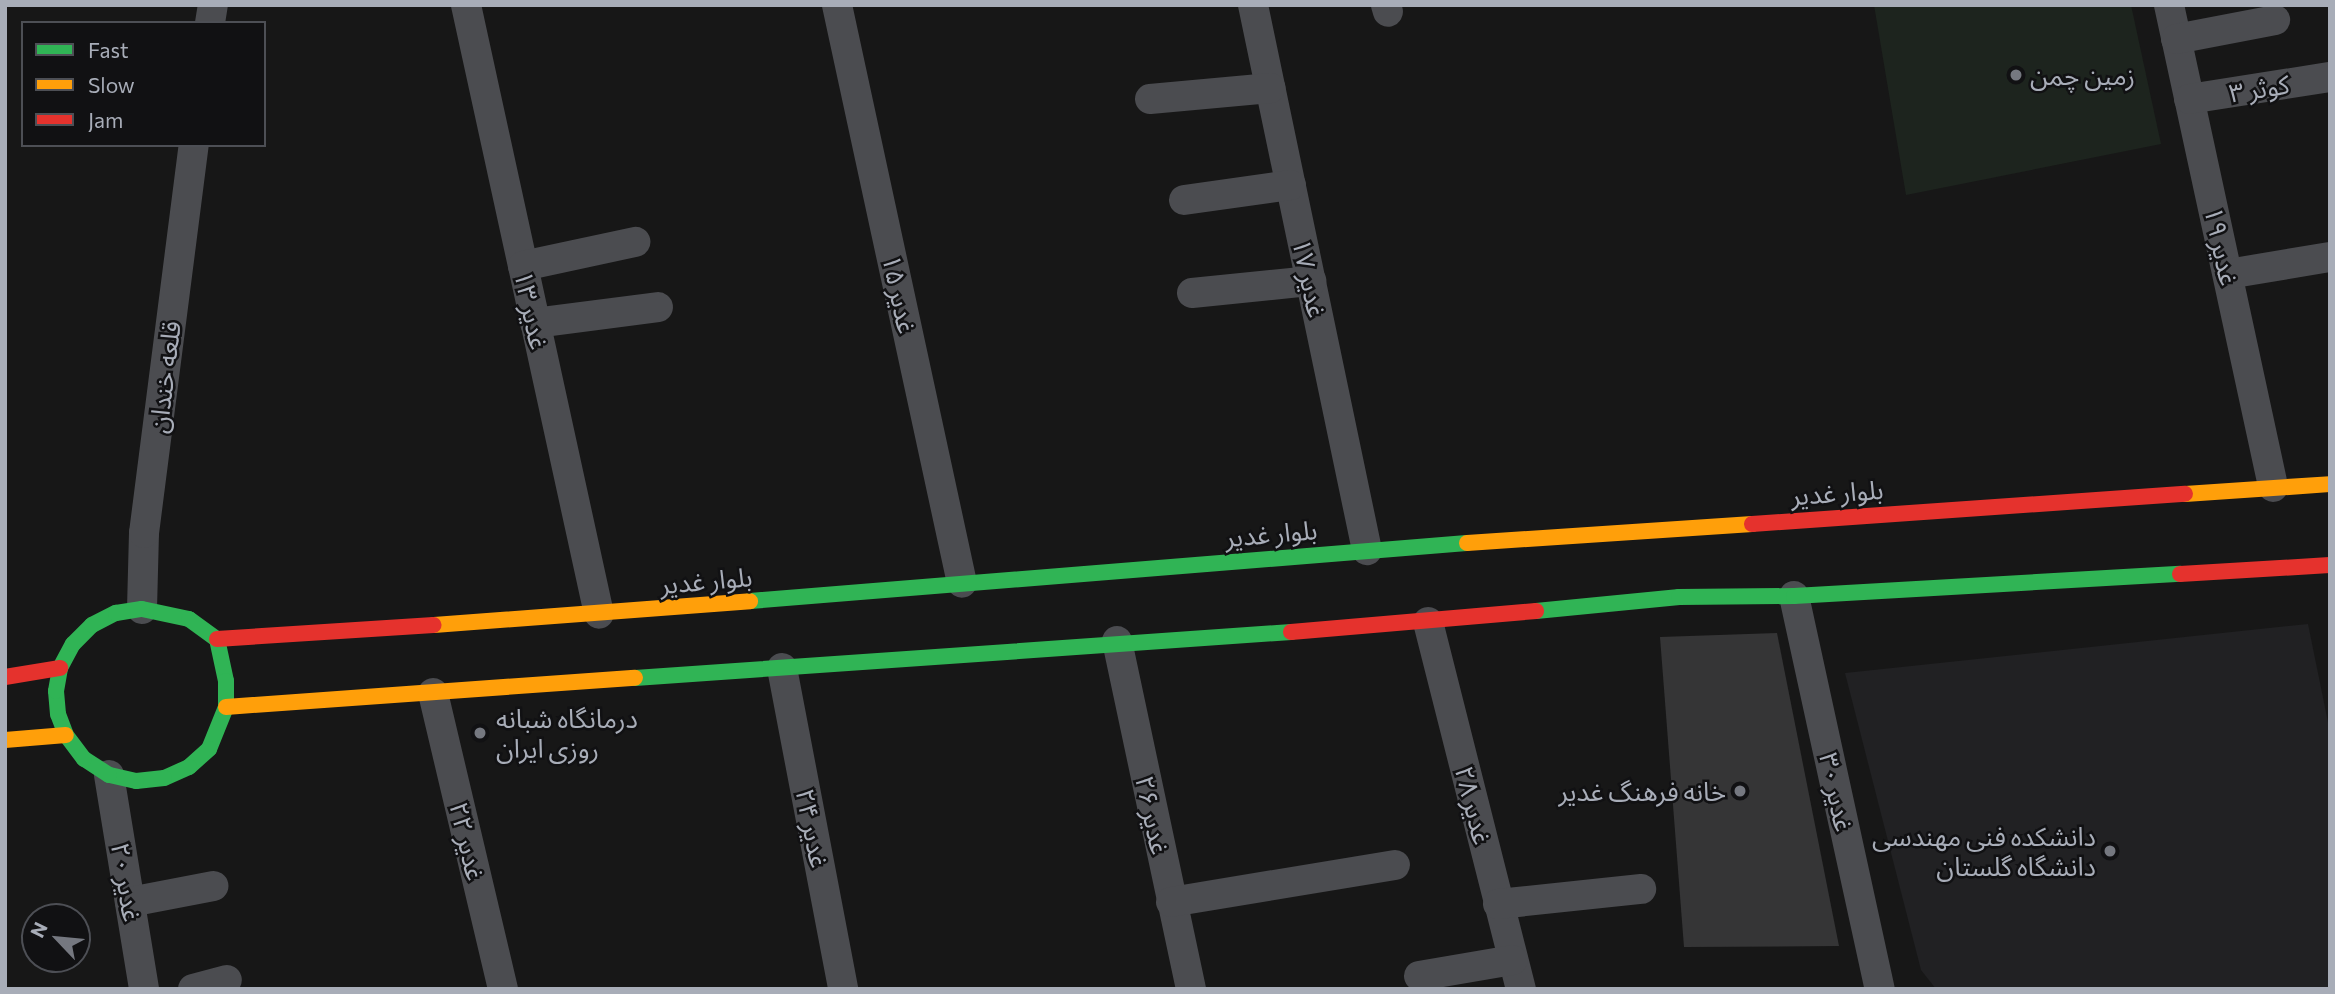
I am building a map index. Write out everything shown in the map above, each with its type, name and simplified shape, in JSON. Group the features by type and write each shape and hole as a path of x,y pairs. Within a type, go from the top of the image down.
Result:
{"main road":[{"name":"بلوار غدیر","path":"217,639 599,614 1367,550 2330,484"},
{"path":"226,707 782,668 1117,641 1428,622 1679,597 1794,596 2330,565"},
{"path":"142,609 189,619 217,639 226,681 226,707 209,749 189,767 164,778 136,781 109,775 84,759 65,735 58,714 56,691 60,668 73,644 92,625 116,613 142,609"},
{"path":"5,677 60,668"},
{"path":"5,740 65,735"}],"street":[{"name":"۱۳ غدیر","path":"466,5 599,614"},
{"name":"۱۵ غدیر","path":"837,5 962,583"},
{"name":"۱۷ غدیر","path":"1252,5 1367,550"},
{"name":"۱۹ غدیر","path":"2169,5 2273,486"},
{"path":"2176,39 2275,20"},
{"name":"۳ کوثر","path":"2189,99 2330,77"},
{"path":"1150,99 1270,88"},
{"name":"قلعه خندان","path":"142,609 144,533 194,147"},
{"path":"1184,200 1291,185"},
{"path":"523,266 635,242"},
{"path":"2228,274 2330,257"},
{"path":"1192,293 1311,281"},
{"path":"535,323 658,307"},
{"name":"غدیر ۳۰","path":"1794,596 1880,989"},
{"name":"۲۸ غدیر","path":"1428,622 1521,989"},
{"name":"۲۶ غدیر","path":"1117,641 1191,989"},
{"name":"۲۴ غدیر","path":"782,668 843,989"},
{"name":"۲۲ غدیر","path":"433,693 503,989"},
{"name":"۲۰ غدیر","path":"109,775 144,989"},
{"path":"1171,902 1395,864"},
{"path":"130,902 213,886"},
{"path":"1498,904 1641,889"},
{"path":"1419,976 1513,960"},
{"path":"193,989 228,981"}],"shaded area":[{"name":"زمین چمن","path":"1874,5 2131,5 2161,144 1906,195"},
{"name":"دانشکده فنی مهندسی دانشگاه گلستان","path":"2308,624 2330,732 2330,989 1936,989 1921,970 1845,673"}],"building":[{"name":"خانه فرهنگ غدیر","path":"1777,633 1839,946 1684,947 1660,637"}],"traffic: fast":[{"path":"750,601 1467,543"},
{"path":"1536,611 1679,597 1794,596 2180,574"},
{"path":"142,609 189,619 217,639 226,681 226,707 209,749 189,767 164,778 136,781 109,775 84,759 66,735 58,714 56,691 60,668 73,644 92,625 116,613 142,609"},
{"path":"635,678 1291,632"}],"traffic: slow":[{"path":"2185,494 2330,484"},
{"path":"1467,543 1752,524"},
{"path":"434,625 750,601"},
{"path":"226,707 635,678"},
{"path":"5,740 66,735"}],"traffic: jam":[{"path":"1752,524 2185,494"},
{"path":"2180,574 2330,565"},
{"path":"1291,632 1536,611"},
{"path":"217,639 434,625"},
{"path":"5,677 60,668"}],"place":[{"name":"زمین چمن","path":"2016,75"},
{"name":"درمانگاه شبانه روزی ایران","path":"480,733"},
{"name":"خانه فرهنگ غدیر","path":"1740,791"},
{"name":"دانشکده فنی مهندسی دانشگاه گلستان","path":"2110,851"}]}
